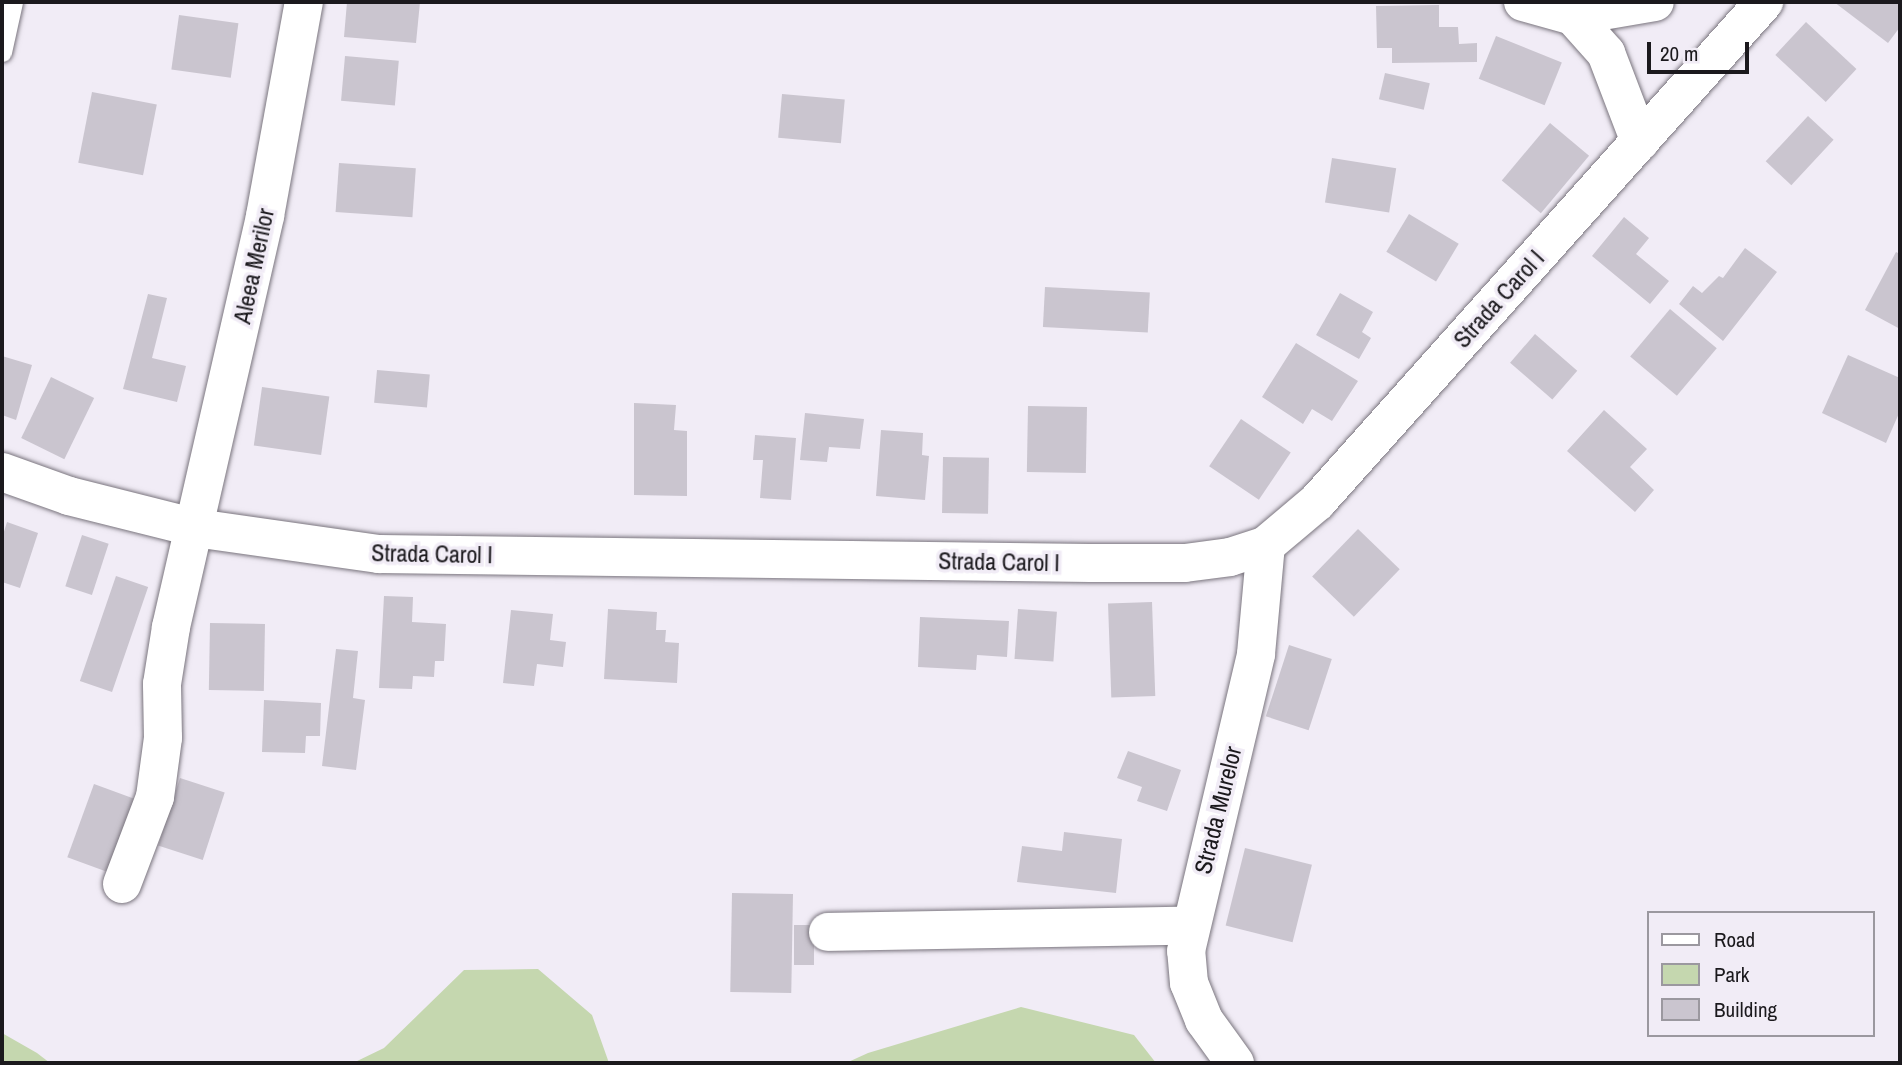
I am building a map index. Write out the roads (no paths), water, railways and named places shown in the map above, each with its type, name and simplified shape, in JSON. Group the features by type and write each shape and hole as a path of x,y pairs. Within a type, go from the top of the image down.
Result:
{"street":[{"name":"Aleea Merilor","path":"122,884 155,797 163,738 162,684 265,216 304,2"},
{"path":"1522,2 1573,16 1655,2"},
{"name":"Strada Carol I","path":"2,472 69,496 196,528 379,554 1185,563 1266,545 1317,502 1764,2"},
{"path":"1573,16 1606,53 1640,142"},
{"name":"Strada Murelor","path":"1235,1063 1205,1020 1189,983 1189,926 1256,654 1266,545"},
{"path":"828,932 1189,926"}],"lane":[{"path":"2,52 13,2"}]}
